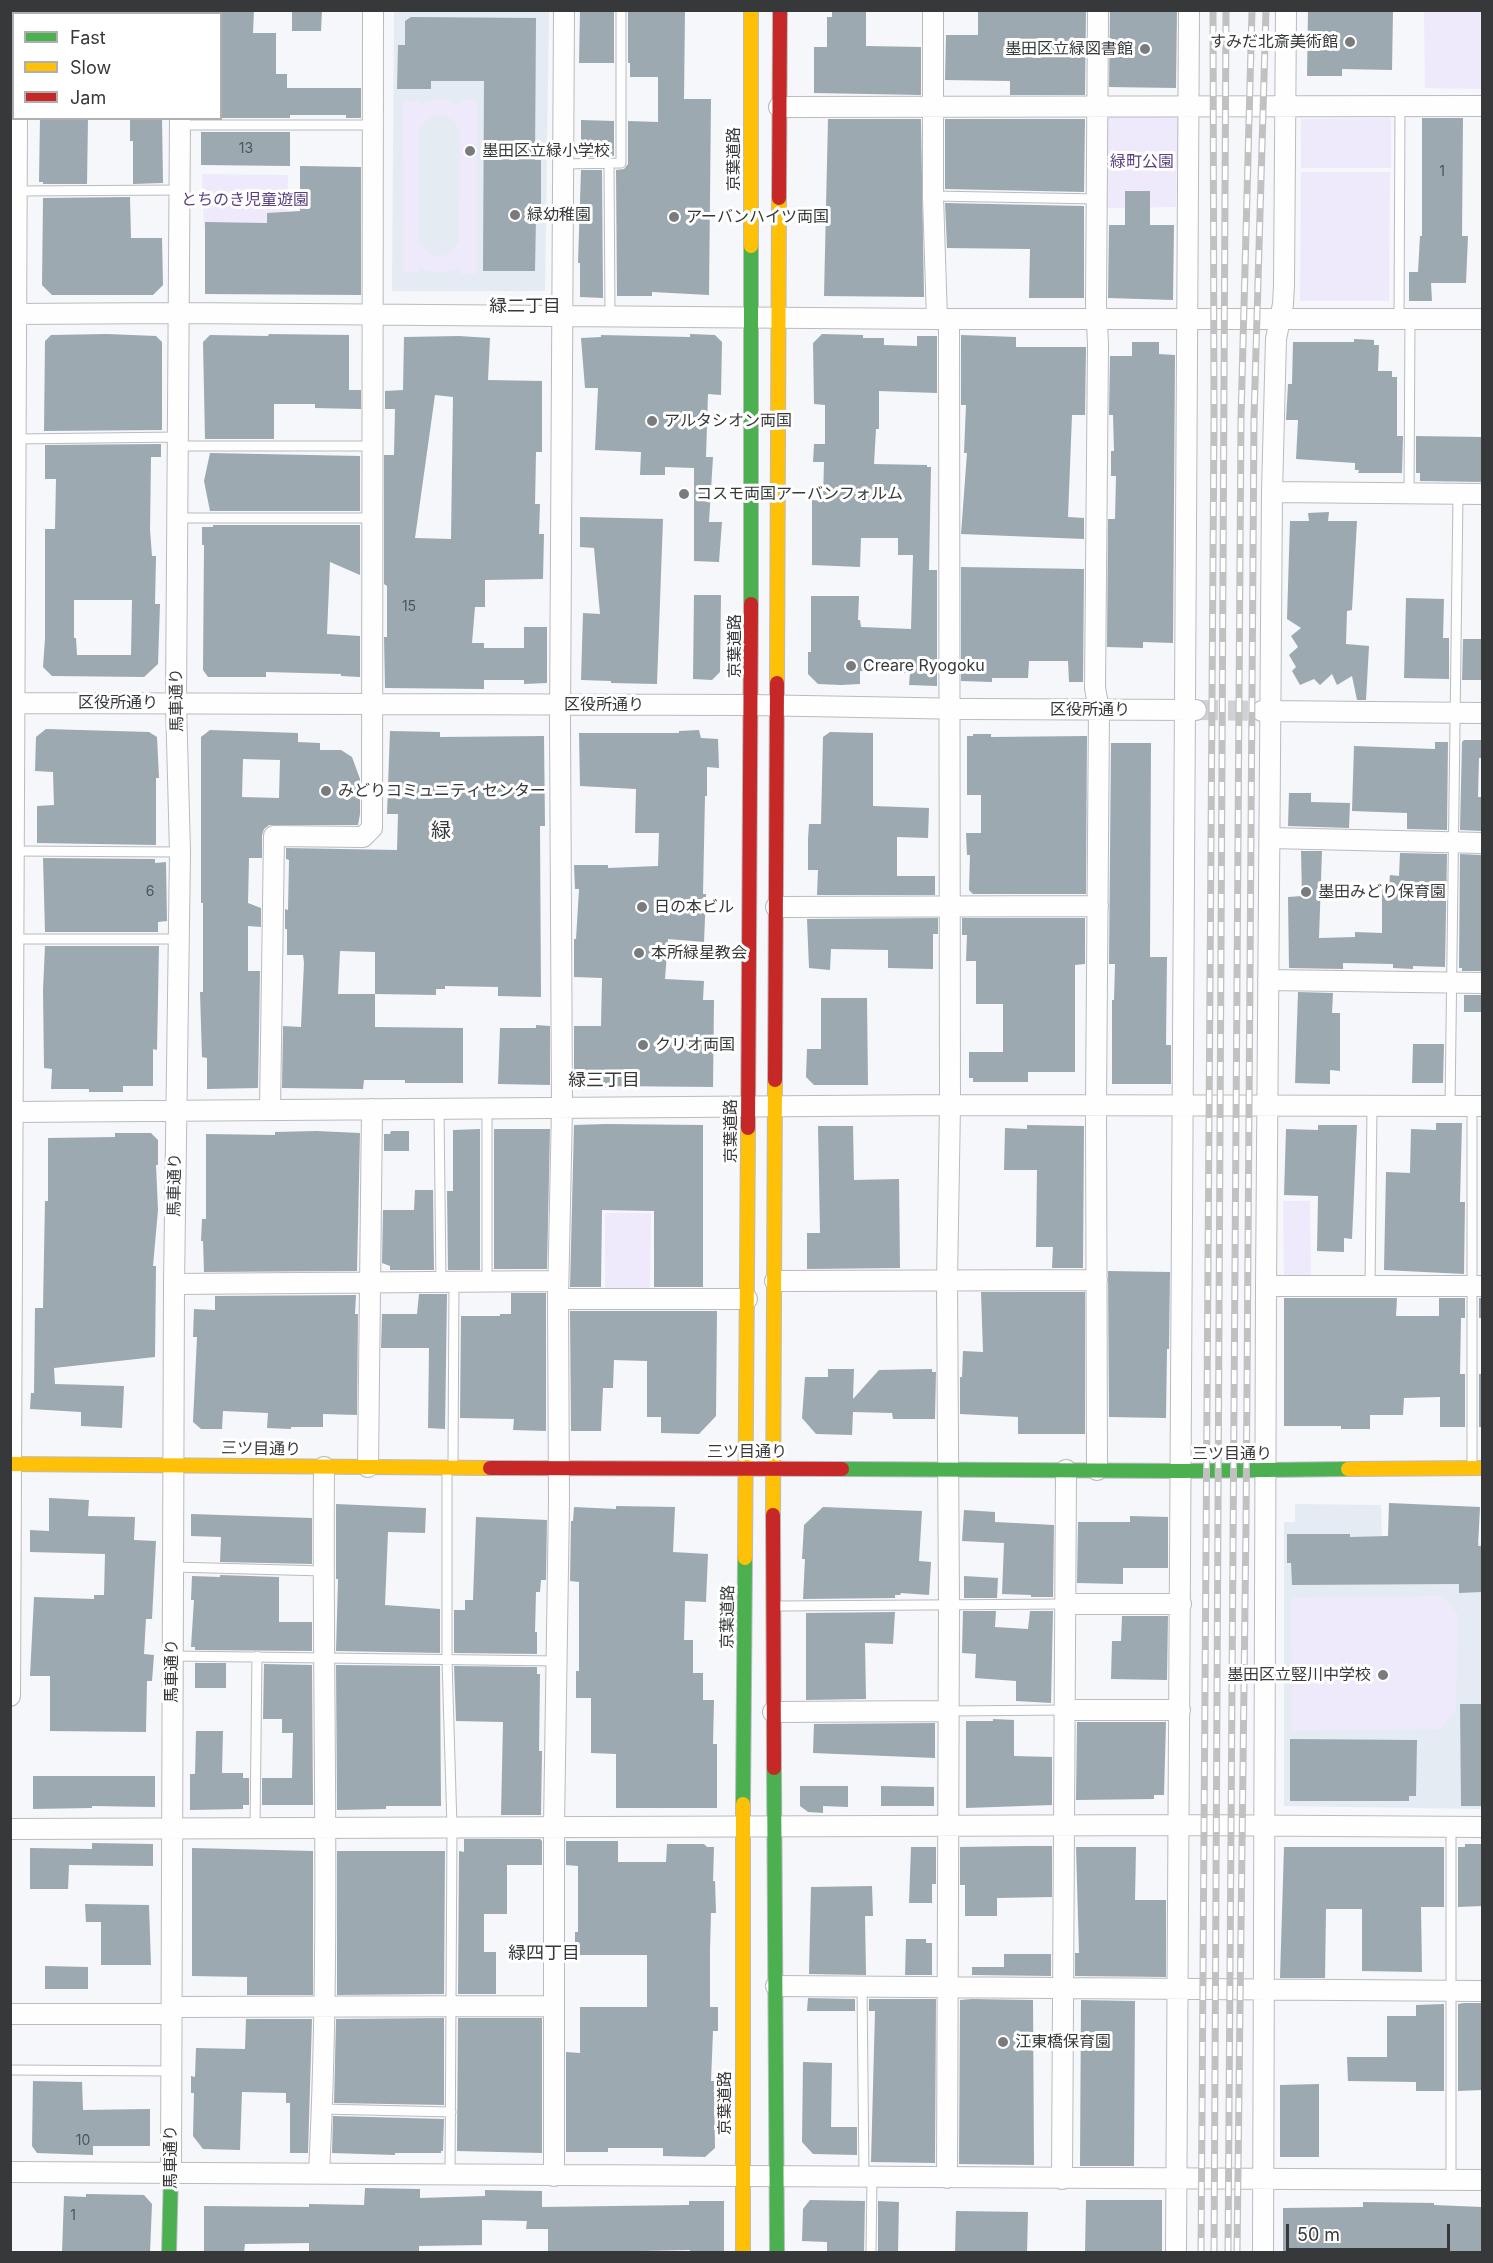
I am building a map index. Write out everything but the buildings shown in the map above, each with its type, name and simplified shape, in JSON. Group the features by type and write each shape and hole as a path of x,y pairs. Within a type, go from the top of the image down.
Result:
{"main road":[{"name":"京葉道路","path":"743,2253 743,1826 751,705 751,10"},
{"path":"777,2253 773,1606 780,10"},
{"name":"三ツ目通り","path":"11,1464 1182,1471 1477,1468"},
{"name":"馬車通り","path":"169,2253 171,2173"}],"street":[{"path":"270,1110 274,836 363,837 372,828 373,10"},
{"path":"554,2175 554,1826 561,1108 564,10"},
{"path":"933,10 933,196 943,319 950,709 950,1105 947,1280 949,1605 947,2178"},
{"path":"1098,10 1095,688 1099,710 1096,1106 1098,1470"},
{"path":"1176,2253 1184,1106 1192,710 1187,319 1189,10"},
{"path":"1263,2253 1269,838 1266,711 1276,339 1284,285 1286,10"},
{"path":"779,107 1482,106"},
{"path":"10,1696 16,439 13,314 17,120"},
{"name":"馬車通り","path":"171,2173 171,1656 180,852 176,703 180,122"},
{"path":"13,314 1482,320"},
{"path":"1272,492 1482,494"},
{"name":"区役所通り","path":"13,703 751,705 1192,710"},
{"path":"1266,711 1482,713"},
{"path":"1269,838 1482,843"},
{"path":"776,907 1098,906"},
{"path":"1268,980 1482,983"},
{"path":"13,1112 950,1105 1477,1106"},
{"path":"368,1467 372,1110"},
{"path":"775,1281 1097,1280"},
{"path":"174,1284 487,1282 558,1290 747,1299"},
{"path":"1266,1286 1478,1286"},
{"path":"320,2173 326,1827 323,1659 324,1467"},
{"path":"1062,2179 1066,1470"},
{"path":"1065,1604 1181,1604"},
{"path":"1065,1710 1180,1710"},
{"path":"773,1712 948,1711"},
{"path":"10,1829 773,1825 1482,1827"},
{"path":"776,1986 1482,1991"},
{"path":"10,2014 323,2006 553,2006"},
{"path":"10,2172 742,2178 1482,2180"}],"lane":[{"path":"562,164 621,163 621,10"},
{"path":"1400,106 1409,494"},
{"path":"180,122 373,125"},
{"path":"609,163 610,316"},
{"path":"17,191 180,190"},
{"path":"933,196 1098,199"},
{"path":"16,439 373,446"},
{"path":"1450,1106 1458,494"},
{"path":"177,518 373,518"},
{"path":"14,851 180,852"},
{"path":"14,939 179,939"},
{"path":"1370,1286 1372,1106"},
{"path":"1477,1106 1477,1468"},
{"path":"487,1108 487,1282"},
{"path":"440,1109 447,1282 450,1468 447,1660 452,1827 450,2175"},
{"path":"173,1567 324,1570"},
{"path":"773,1606 1065,1604"},
{"path":"171,1656 557,1661"},
{"path":"255,1828 257,1656"},
{"path":"948,1711 1065,1710"},
{"path":"1451,1827 1451,2180"},
{"path":"862,1987 871,2253"},
{"path":"10,2070 171,2072"},
{"path":"322,2109 451,2112"}],"shaded area":[{"name":"墨田区立緑小学校","path":"394,11 549,11 545,291 392,291"},
{"name":"墨田区立竪川中学校","path":"1295,1504 1381,1505 1382,1544 1482,1543 1482,1809 1284,1806 1284,1522 1295,1522"}],"green space":[{"path":"1424,11 1482,11 1482,89 1425,88"},
{"path":"430,100 449,100 459,106 460,100 477,100 476,274 460,274 459,267 439,272 419,267 419,272 404,273 403,101 419,101 420,105","holes":["440,115 455,122 460,132 459,241 450,252 439,256 428,252 419,241 419,131 430,118"]},
{"name":"緑町公園","path":"1178,116 1176,207 1107,208 1108,117"},
{"path":"1391,118 1391,168 1301,168 1301,119"},
{"path":"1301,172 1390,172 1389,301 1300,301"},
{"name":"とちのき児童遊園","path":"202,174 288,175 287,226 204,227"},
{"path":"1283,1201 1310,1201 1311,1276 1284,1276"},
{"path":"605,1213 651,1213 650,1294 605,1294"},
{"path":"1442,1596 1458,1614 1456,1710 1441,1729 1292,1731 1291,1597"}],"tunnel":[{"path":"1198,710 1262,711"}],"railway":[{"path":"1201,2252 1214,417 1213,10"},
{"path":"1214,2252 1226,10"},
{"path":"1228,2252 1241,417 1252,10"},
{"path":"1237,2252 1246,1524 1254,418 1266,10"}],"traffic: fast":[{"path":"751,246 751,604"},
{"path":"842,1469 1182,1471 1348,1469"},
{"path":"743,1804 745,1558"},
{"path":"774,1768 777,2252"},
{"path":"169,2252 171,2173"}],"traffic: slow":[{"path":"751,10 751,246"},
{"path":"777,683 779,198"},
{"path":"773,1515 775,1080"},
{"path":"745,1558 748,1128"},
{"path":"10,1464 490,1468"},
{"path":"1348,1469 1482,1468"},
{"path":"743,1804 743,2252"}],"traffic: jam":[{"path":"779,198 780,10"},
{"path":"748,1128 751,604"},
{"path":"775,1080 777,683"},
{"path":"490,1468 842,1469"},
{"path":"773,1515 774,1768"}],"place":[{"name":"すみだ北斎美術館","path":"1350,42"},
{"name":"墨田区立緑図書館","path":"1145,49"},
{"name":"墨田区立緑小学校","path":"470,151"},
{"name":"緑幼稚園","path":"515,215"},
{"name":"アーバンハイツ両国","path":"674,217"},
{"name":"アルタシオン両国","path":"652,421"},
{"name":"コスモ両国アーバンフォルム","path":"684,494"},
{"name":"Creare Ryogoku","path":"851,666"},
{"name":"みどりコミュニティセンター","path":"326,791"},
{"name":"墨田みどり保育園","path":"1306,892"},
{"name":"日の本ビル","path":"642,907"},
{"name":"本所緑星教会","path":"639,953"},
{"name":"クリオ両国","path":"643,1045"},
{"name":"墨田区立竪川中学校","path":"1383,1675"},
{"name":"江東橋保育園","path":"1003,2042"}],"district":[{"name":"緑二丁目","path":"525,307"},
{"name":"緑","path":"441,831"},
{"name":"緑三丁目","path":"604,1081"},
{"name":"緑四丁目","path":"544,1954"}]}
